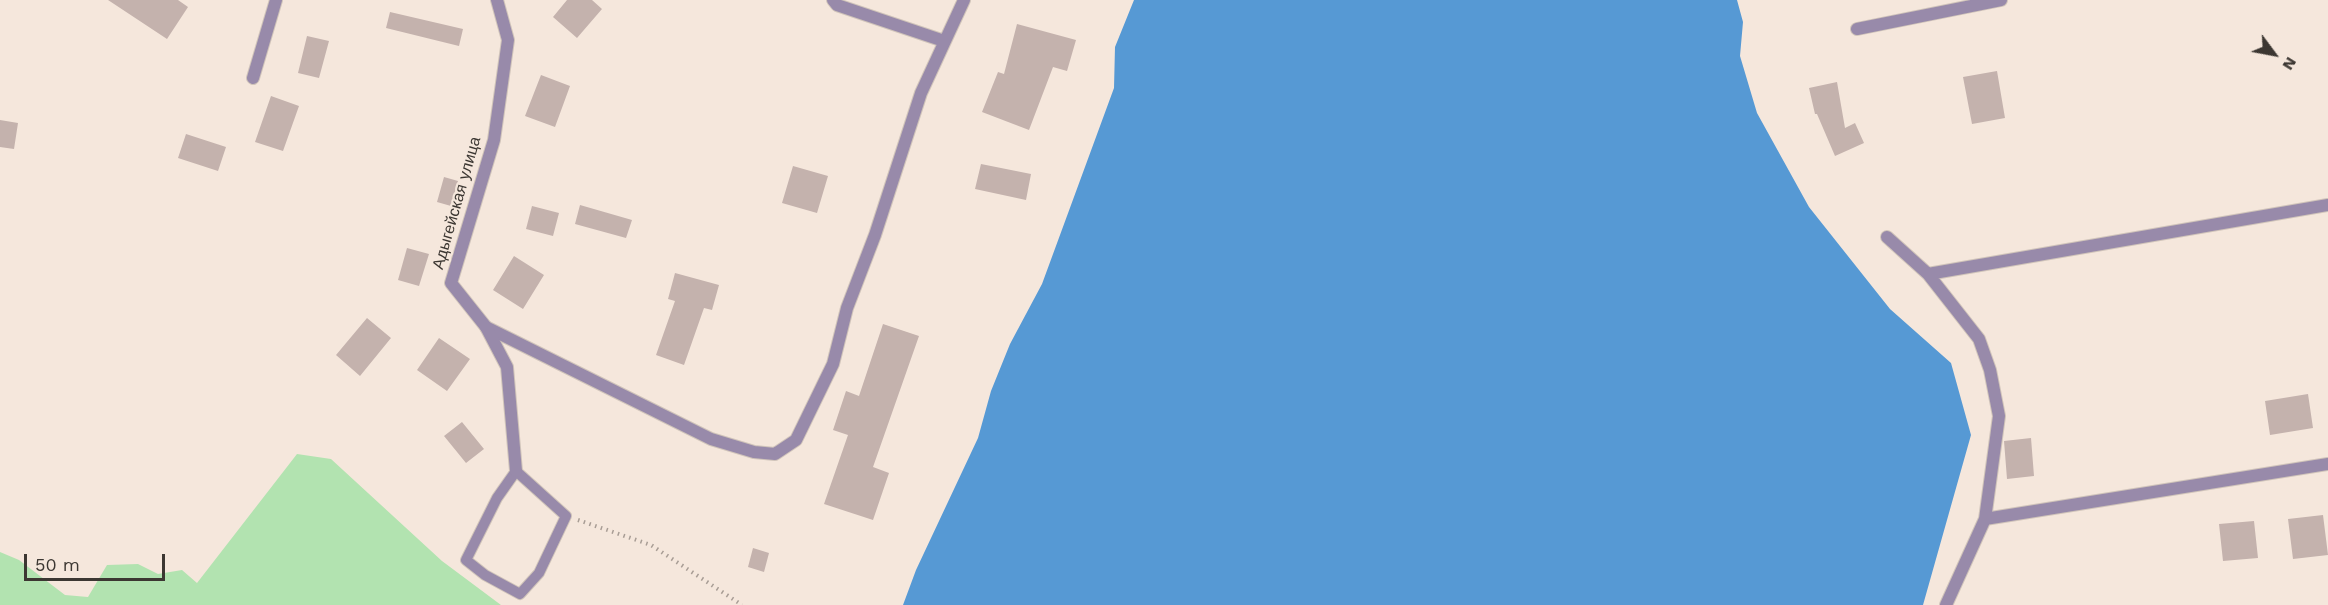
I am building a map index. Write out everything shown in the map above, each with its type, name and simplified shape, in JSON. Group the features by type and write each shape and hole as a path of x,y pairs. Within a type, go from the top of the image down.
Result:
{"street":[{"path":"252,78 276,0"},
{"name":"Адыгейская улица","path":"496,0 508,40 494,140 451,283 486,327 507,367 516,471"},
{"path":"833,0 837,5 944,41"},
{"path":"486,327 711,439 754,453 775,454 796,440 833,364 848,308 875,236 921,93 964,0"},
{"path":"1857,28 2001,0"},
{"path":"1928,274 2328,205"},
{"path":"1887,237 1928,274 1979,339 1990,370 1999,416 1985,519 1946,605"},
{"path":"1985,519 2328,464"}],"lane":[{"path":"516,471 566,516 539,573 520,594 485,575 466,560 497,498 516,471"}],"path":[{"path":"566,516 651,545 742,605"}],"green space":[{"path":"297,454 331,459 442,561 501,605 0,605 0,552 19,560 65,595 88,597 107,565 138,564 158,574 182,570 197,583"}],"water":[{"path":"1134,0 1737,0 1743,22 1740,56 1757,113 1809,207 1890,309 1951,363 1971,435 1923,605 903,605 916,570 978,438 991,391 1010,344 1042,284 1114,88 1115,47"}],"building":[{"path":"108,0 178,0 188,7 167,39"},
{"path":"567,0 592,0 602,9 577,38 553,17"},
{"path":"390,12 463,29 459,46 386,28"},
{"path":"1017,24 1076,40 1067,71 1053,67 1029,130 982,112 998,72 1004,74"},
{"path":"307,36 329,41 319,78 298,73"},
{"path":"1997,71 2005,118 1972,124 1963,77"},
{"path":"541,75 570,86 555,127 525,116"},
{"path":"1837,82 1845,128 1855,123 1864,143 1835,156 1817,114 1815,114 1809,88"},
{"path":"271,96 299,106 283,151 255,142"},
{"path":"0,120 18,123 14,149 0,147"},
{"path":"186,134 226,147 218,171 178,158"},
{"path":"981,164 1031,174 1026,200 975,189"},
{"path":"793,166 828,176 817,213 782,203"},
{"path":"444,177 458,181 451,206 437,202"},
{"path":"580,205 632,220 626,238 575,224"},
{"path":"532,206 559,213 553,236 526,229"},
{"path":"407,248 429,254 419,286 398,280"},
{"path":"514,256 544,275 523,309 493,290"},
{"path":"675,273 719,285 712,310 704,308 684,365 656,355 675,301 668,299"},
{"path":"367,318 391,338 360,376 336,355"},
{"path":"883,324 919,336 873,467 889,473 873,520 824,504 848,435 833,430 846,391 859,396"},
{"path":"439,338 470,359 447,391 417,370"},
{"path":"2308,394 2313,428 2270,435 2265,401"},
{"path":"462,422 484,449 466,463 444,436"},
{"path":"2031,438 2034,476 2007,479 2004,441"},
{"path":"2323,515 2328,555 2293,559 2288,519"},
{"path":"2254,521 2258,558 2223,561 2219,524"},
{"path":"753,548 769,553 764,572 748,567"}]}
